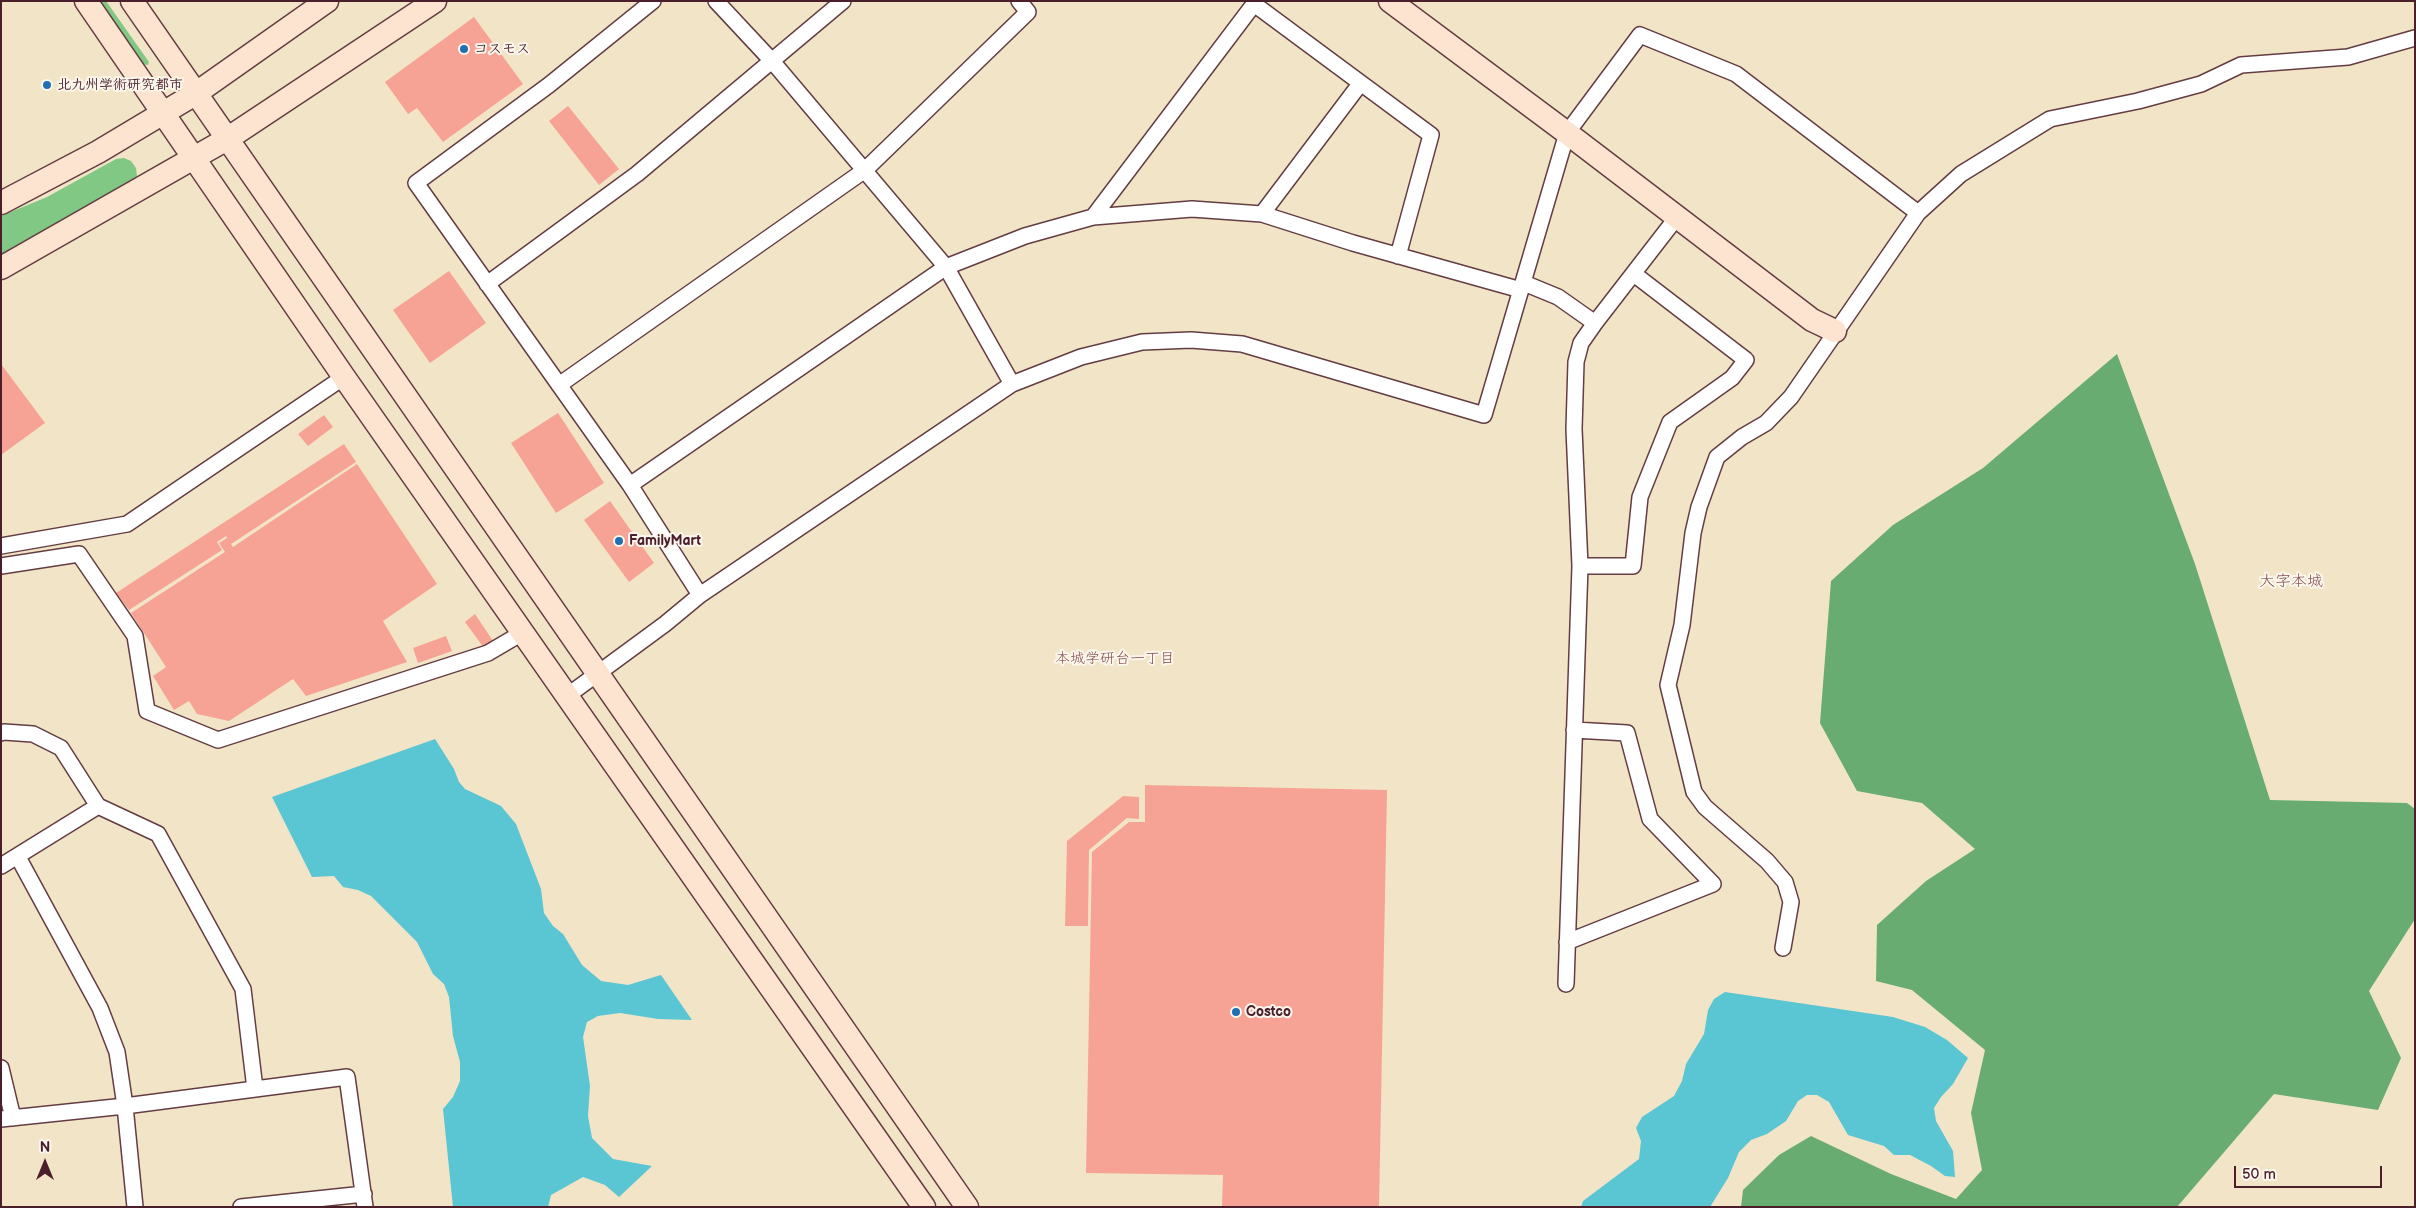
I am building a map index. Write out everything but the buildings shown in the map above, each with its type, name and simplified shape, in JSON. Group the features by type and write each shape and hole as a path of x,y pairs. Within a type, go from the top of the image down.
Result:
{"street":[{"path":"86,1 344,377 924,1207"},
{"path":"132,1 967,1207"},
{"path":"1,203 98,152 195,94 327,1"},
{"path":"1,268 227,139 435,1"},
{"path":"653,1 549,85 416,183 630,485 700,595"},
{"path":"716,1 772,61 946,267 1012,384"},
{"path":"487,284 637,174 843,1"},
{"path":"559,385 865,170 1028,12 1019,1"},
{"path":"1390,1 1570,127 1821,308 1836,331"},
{"path":"1413,1 1570,127 1677,217 1812,320 1836,331"},
{"path":"1093,217 1254,4 1431,136 1398,256"},
{"path":"567,696 700,595 1012,384 1081,357 1142,342 1191,340 1242,344 1484,415 1570,127 1640,35 1736,74 1918,213"},
{"path":"1783,948 1791,902 1785,882 1768,861 1705,807 1694,792 1668,685 1682,625 1693,533 1699,506 1717,457 1742,437 1766,423 1791,397 1918,213 1961,174 2050,119 2138,101 2201,84 2241,65 2348,56 2415,38"},
{"path":"1262,214 1360,84"},
{"path":"630,485 946,267 1025,236 1093,217 1192,209 1262,214 1398,256 1558,297 1595,324"},
{"path":"1566,984 1580,566 1574,429 1576,362 1582,343 1595,324 1677,217"},
{"path":"1580,566 1633,566 1640,497 1670,422 1732,378 1746,360 1634,274"},
{"path":"1,546 127,524 344,377"},
{"path":"1,566 79,554 135,636 147,711 218,740 488,653 522,633"},
{"path":"1567,942 1713,884 1650,819 1627,733 1574,730"},
{"path":"1,733 33,734 61,748 98,806 158,834 243,989 255,1089"},
{"path":"1,866 98,806"},
{"path":"18,857 100,1008 117,1052 126,1106 135,1207"},
{"path":"801,1029 829,1008"},
{"path":"1,1068 7,1118 126,1106 347,1078 364,1200 241,1207"}],"green space":[{"path":"99,1 106,1 149,62 148,65 142,64"},
{"path":"124,158 131,161 136,168 137,176 132,184 1,257 1,216 47,197 116,159"},
{"path":"2117,354 2195,564 2270,800 2407,803 2415,809 2415,919 2369,991 2401,1058 2378,1110 2274,1094 2177,1207 1741,1207 1743,1190 1779,1155 1811,1136 1891,1174 1956,1199 1982,1170 1971,1113 1985,1050 1912,990 1876,981 1877,925 1926,881 1975,849 1922,803 1857,791 1820,723 1831,581 1893,525 1983,468"}],"water":[{"path":"435,739 454,769 459,782 465,789 501,806 516,824 541,889 544,913 553,926 563,934 582,965 601,981 628,985 661,975 692,1020 658,1019 620,1013 598,1016 587,1022 583,1037 590,1086 588,1116 592,1138 613,1159 652,1166 619,1197 605,1185 583,1177 551,1195 548,1207 453,1207 443,1109 453,1097 460,1081 460,1062 453,1036 449,997 444,984 433,974 417,942 371,896 358,890 343,887 334,876 312,877 272,797"},
{"path":"1725,992 1893,1017 1925,1027 1947,1040 1968,1058 1953,1084 1934,1108 1936,1121 1953,1151 1955,1177 1945,1176 1910,1155 1894,1155 1884,1146 1848,1135 1829,1102 1817,1095 1807,1095 1798,1101 1786,1121 1767,1134 1751,1140 1739,1152 1728,1178 1710,1207 1581,1207 1583,1201 1639,1159 1641,1141 1636,1128 1642,1117 1674,1096 1682,1081 1686,1064 1704,1034 1708,1010 1714,999"}],"place":[{"name":"コスモス","path":"464,49"},
{"name":"北九州学術研究都市","path":"47,85"},
{"name":"FamilyMart","path":"619,541"},
{"name":"Costco","path":"1236,1012"}],"district":[{"name":"大字本城","path":"2291,582"},
{"name":"本城学研台一丁目","path":"1115,659"}]}
